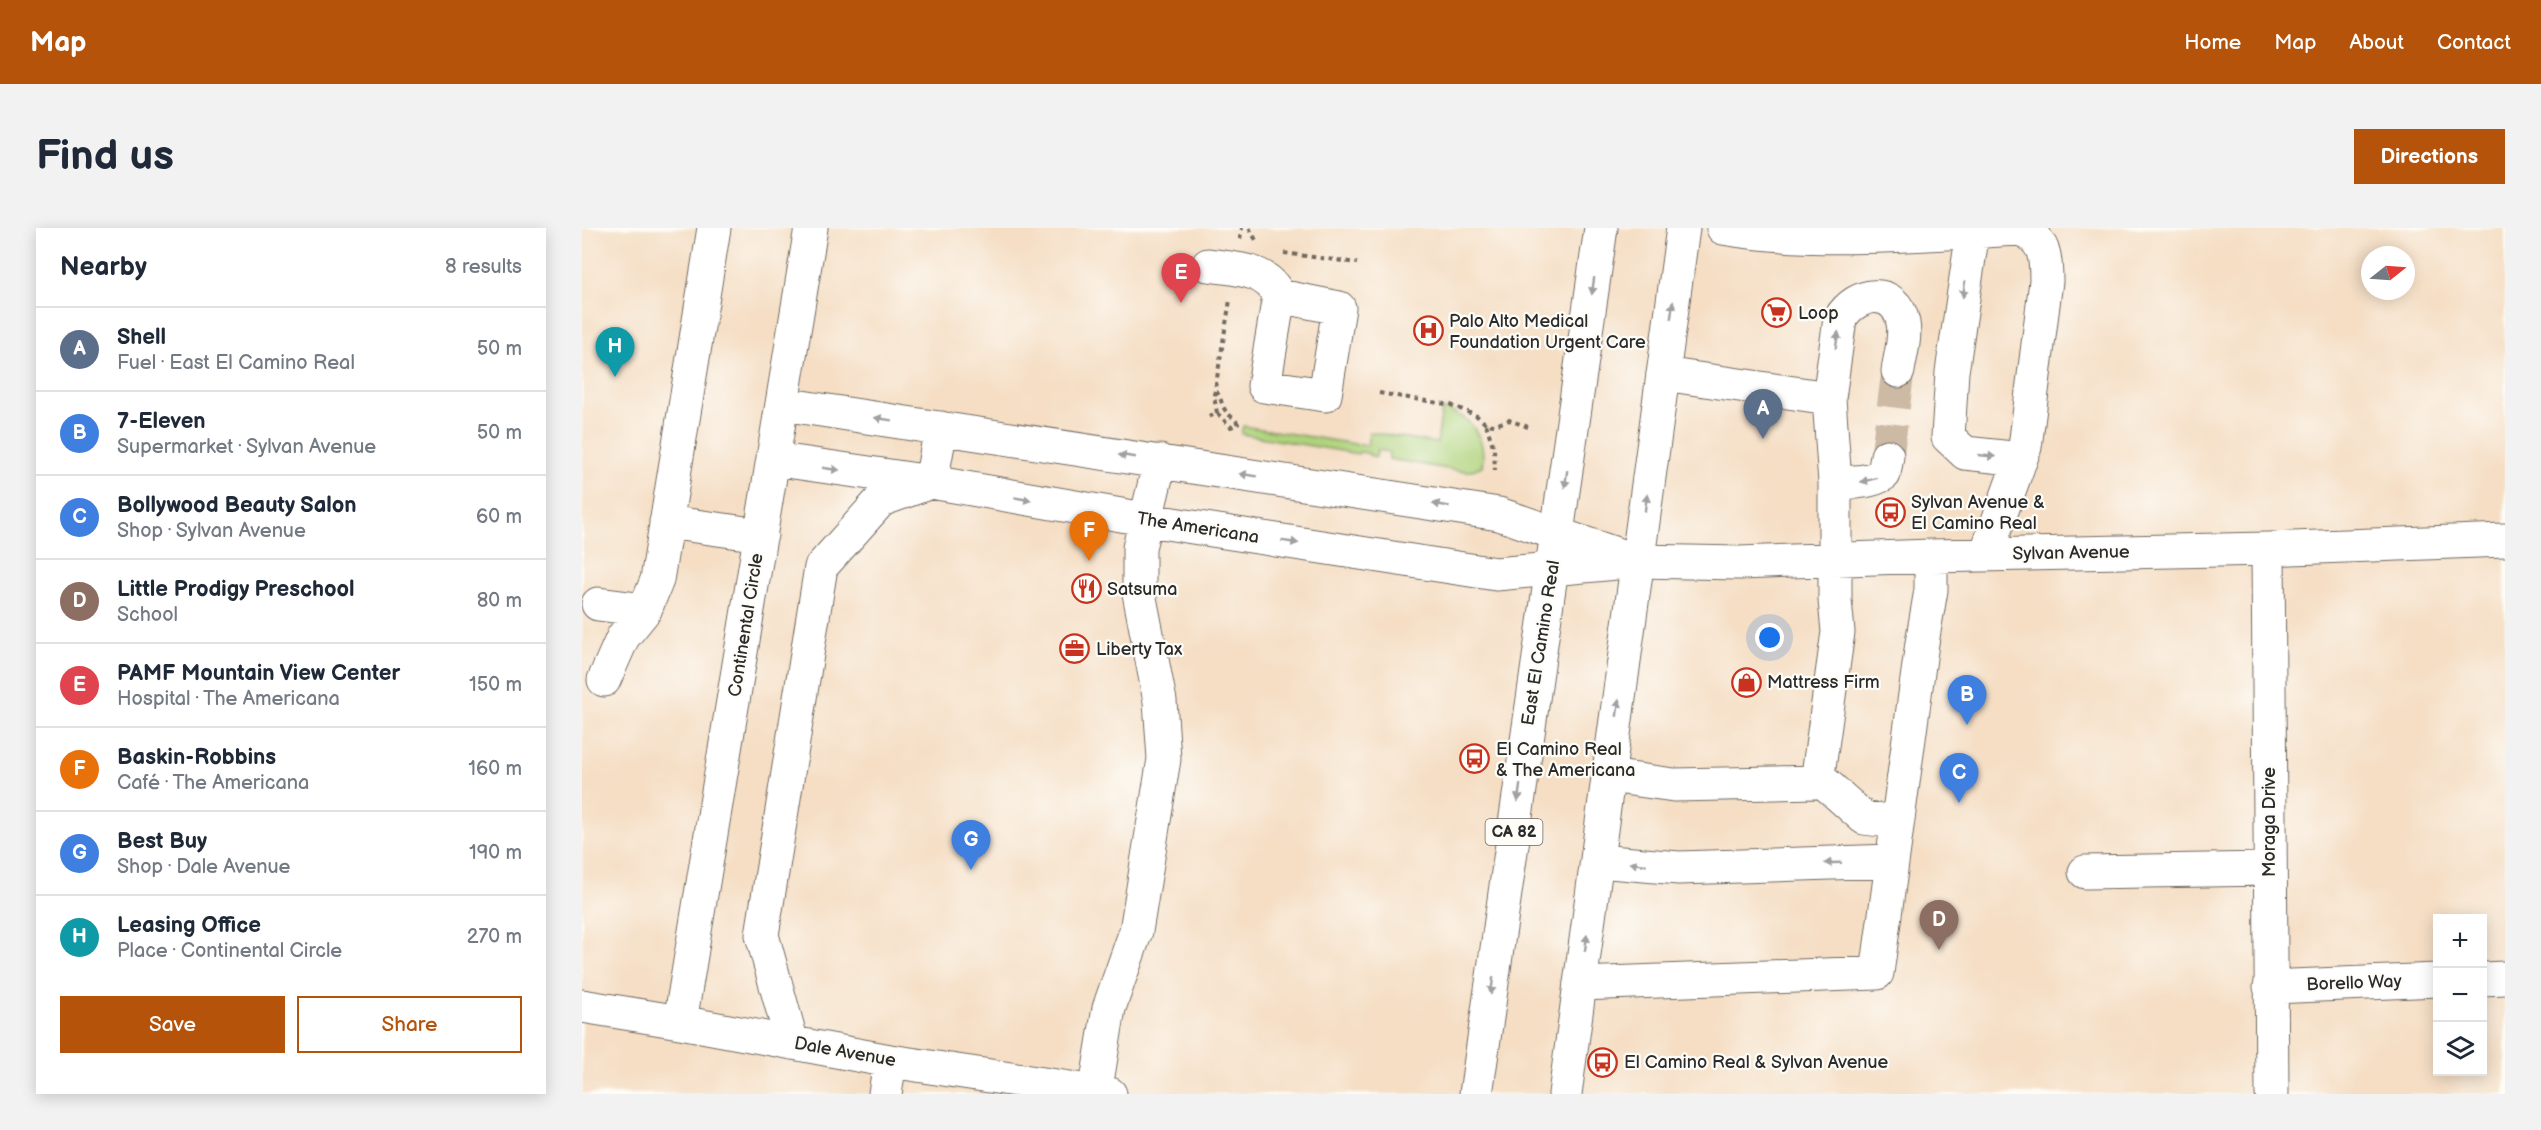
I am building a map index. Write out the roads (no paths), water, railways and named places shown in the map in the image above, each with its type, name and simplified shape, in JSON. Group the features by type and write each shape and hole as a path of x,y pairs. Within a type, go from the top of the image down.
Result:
{"street":[{"path":"604,680 623,637 645,610 657,580 714,228"},
{"name":"Continental Circle","path":"680,1022 811,228"},
{"name":"East El Camino Real","path":"1476,1094 1601,228"},
{"path":"1565,1094 1683,228"},
{"path":"1723,228 1756,234 1830,236 2023,229 2048,243 2046,281 2025,447 1986,554"},
{"path":"1973,231 1952,372 1948,438 1965,453 2021,459"},
{"path":"1221,267 1258,274 1274,284 1279,296"},
{"path":"1609,776 1674,785 1817,782 1838,632 1835,483 1829,398 1840,319 1846,308 1857,300 1871,296 1883,298 1898,311 1904,334 1898,371"},
{"path":"1663,374 1829,398"},
{"path":"782,404 1499,514 1558,534"},
{"path":"792,1043 762,934 821,567 881,500 931,482 941,428"},
{"path":"1835,483 1864,482 1876,479 1884,474 1887,456"},
{"name":"The Americana","path":"773,459 931,482 1146,519 1496,574 1552,569"},
{"path":"1100,1093 1109,1008 1136,931 1164,759 1160,700 1139,593 1139,548 1160,461"},
{"path":"666,522 760,535"},
{"name":"Sylvan Avenue","path":"1558,534 1638,561"},
{"name":"Sylvan Avenue","path":"1552,569 1638,561 1739,563 1986,554 2268,549 2505,540"},
{"name":"Moraga Drive","path":"2268,549 2272,1094"},
{"path":"1580,984 1877,973 1931,590 1931,556"},
{"path":"598,604 645,610"},
{"path":"1817,776 1864,818 1897,822"},
{"path":"1598,861 1679,868 1892,861"},
{"path":"2085,872 2269,869"},
{"path":"2487,979 2505,978"},
{"name":"Borello Way","path":"2270,987 2433,980"},
{"name":"Dale Avenue","path":"582,1006 890,1061 1100,1093"},
{"path":"885,1094 890,1061"}],"tunnel":[{"path":"1887,456 1898,371"}],"place":[{"name":"PAMF Mountain View Center","path":"1181,303"},
{"name":"Loop","path":"1777,313"},
{"name":"Palo Alto Medical Foundation Urgent Care","path":"1428,331"},
{"name":"Leasing Office","path":"615,377"},
{"name":"Shell","path":"1763,439"},
{"name":"Sylvan Avenue & El Camino Real","path":"1890,512"},
{"name":"Baskin-Robbins","path":"1089,561"},
{"name":"Satsuma","path":"1086,589"},
{"name":"Liberty Tax","path":"1075,649"},
{"name":"Mattress Firm","path":"1746,682"},
{"name":"7-Eleven","path":"1967,725"},
{"name":"El Camino Real & The Americana","path":"1475,759"},
{"name":"Bollywood Beauty Salon","path":"1959,803"},
{"name":"Best Buy","path":"971,870"},
{"name":"Little Prodigy Preschool","path":"1939,950"},
{"name":"El Camino Real & Sylvan Avenue","path":"1603,1062"}]}
